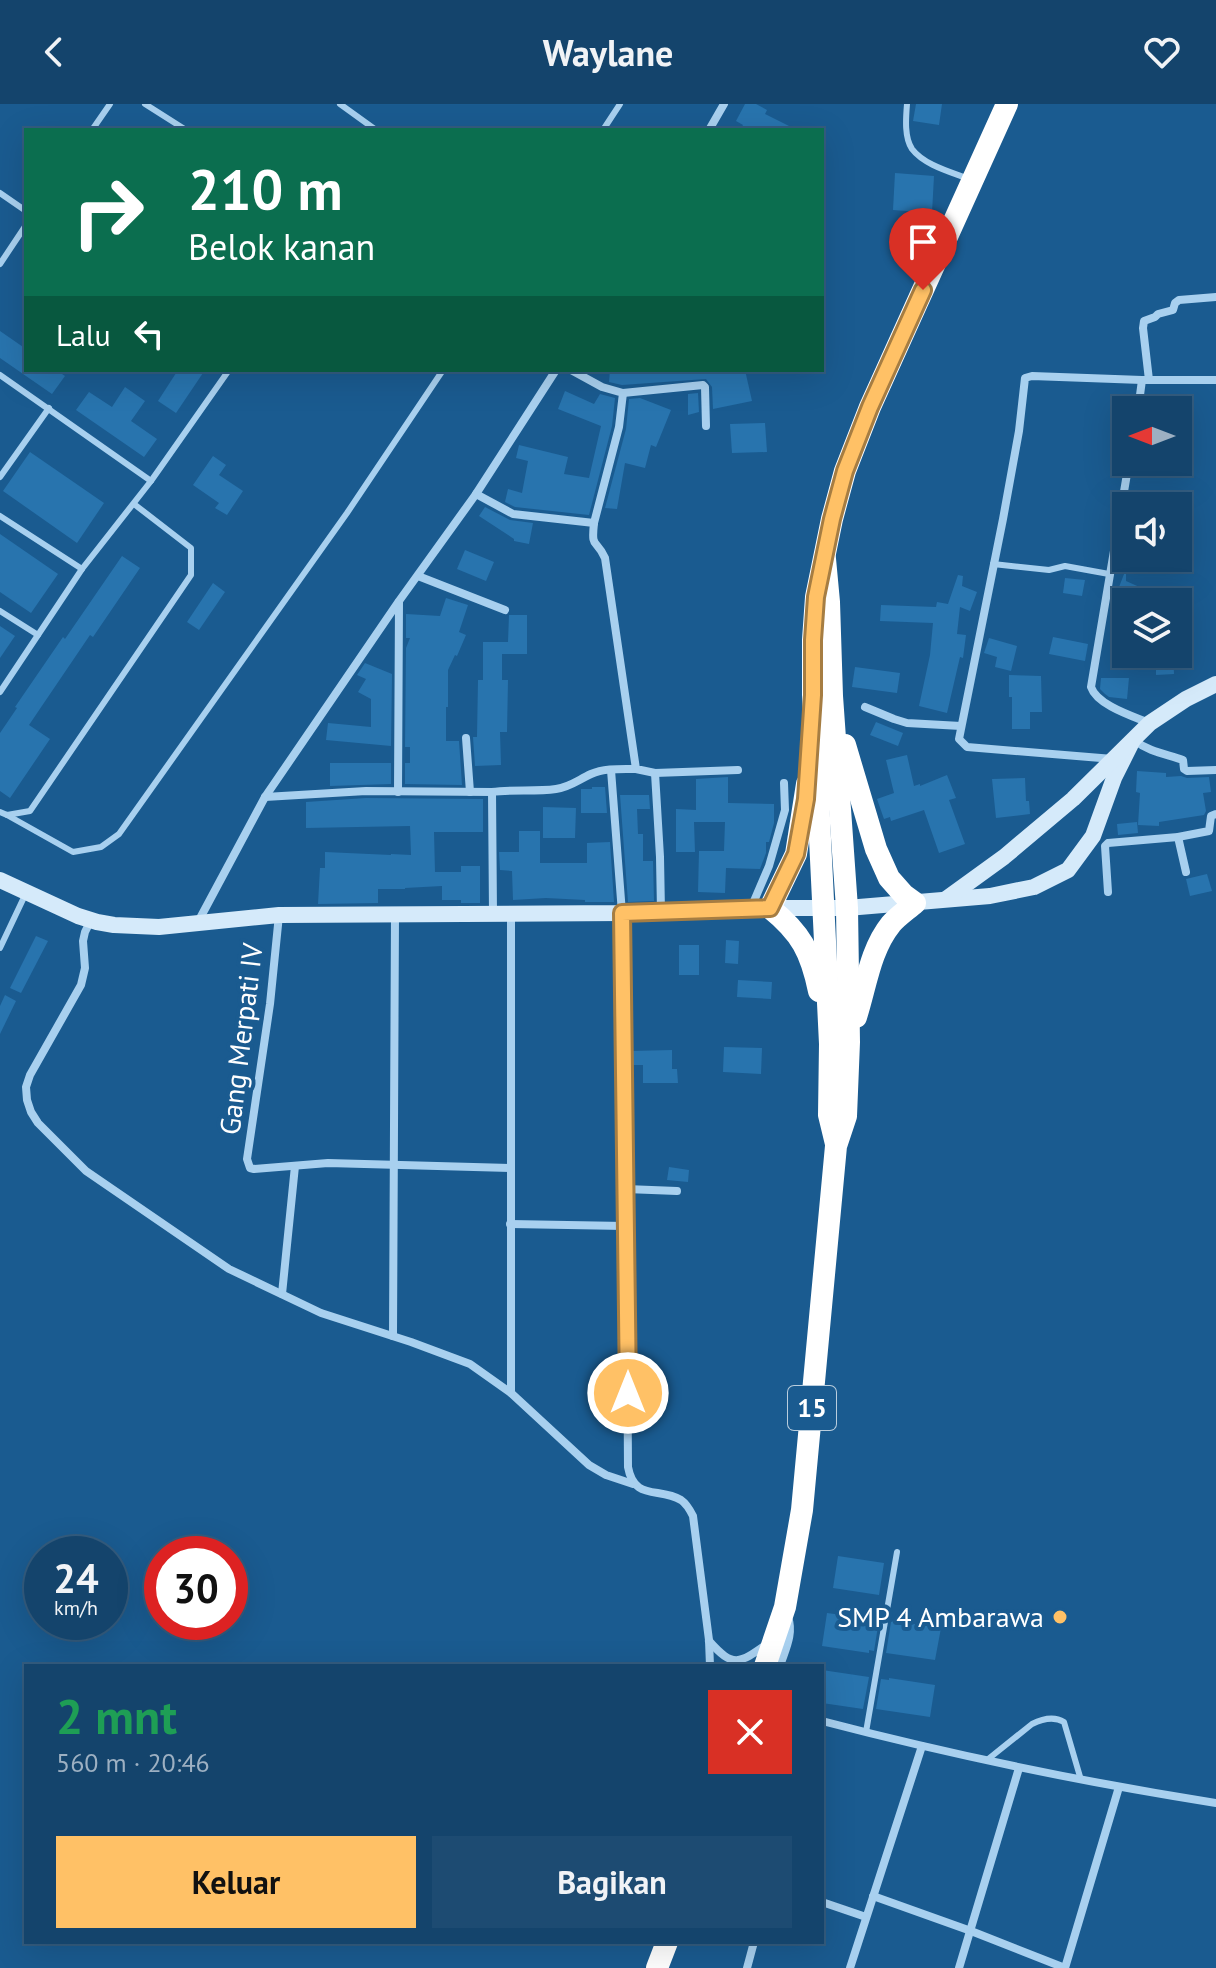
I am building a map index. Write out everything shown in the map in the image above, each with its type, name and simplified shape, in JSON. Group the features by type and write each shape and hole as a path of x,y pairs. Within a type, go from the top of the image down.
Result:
{"highway":[{"name":"15","path":"766,1664 785,1607 802,1510 836,1146 846,1116 825,908 822,696 829,602 825,559 845,471 870,407 973,180 1002,106"},
{"name":"15","path":"822,696 847,908 840,1043"},
{"path":"822,696 889,878 915,903 893,921 881,939 840,1043"},
{"path":"822,696 796,854 761,909 790,924 805,946 840,1043"},
{"path":"657,1968 666,1944"}],"main road":[{"path":"946,899 1004,857 1073,799 1150,723 1216,684"},
{"path":"0,880 91,920 159,927 279,915 847,908 990,896 1034,887 1068,870 1093,836 1114,778 1133,741"}],"street":[{"path":"710,128 724,104"},
{"path":"1142,396 1146,380 1144,321 1173,310 1179,300 1216,297"},
{"path":"198,923 265,797 476,494 555,372"},
{"path":"575,372 602,387 623,393 703,385 706,426"},
{"path":"1113,759 967,747 959,739 1019,431 1025,378 1216,380"},
{"path":"623,393 619,427 594,523 593,544 605,558 636,769"},
{"path":"1126,476 1092,691 1103,702 1150,723"},
{"path":"476,494 513,514 594,523"},
{"path":"418,576 505,610"},
{"path":"398,792 399,601"},
{"path":"865,707 907,723 961,726"},
{"path":"466,738 470,792"},
{"path":"1133,741 1149,750 1180,758 1187,771 1216,770"},
{"path":"265,797 366,791 556,789 591,774 611,770 636,769 655,773 738,770"},
{"path":"611,770 622,913 628,1467 633,1484"},
{"path":"655,773 661,912"},
{"path":"761,909 785,810 784,783"},
{"path":"492,792 493,914"},
{"path":"1108,892 1105,846 1108,843 1209,831 1211,816 1216,814"},
{"path":"1178,837 1186,872"},
{"path":"511,914 511,1393"},
{"name":"Gang Merpati IV","path":"279,915 270,1004 247,1159 250,1168 328,1163 510,1168"},
{"path":"393,1336 395,915"},
{"path":"91,920 83,941 85,968 81,985 26,1087 27,1100 38,1123 86,1171 229,1269 321,1313 470,1364 511,1393 589,1465 640,1489 679,1498 693,1516 710,1664"},
{"path":"282,1294 295,1166"},
{"path":"626,1189 677,1191"},
{"path":"510,1224 625,1226"},
{"path":"781,1664 790,1636 785,1607"},
{"path":"709,1640 728,1659 737,1660 752,1655 773,1640"},
{"path":"824,1722 985,1761 1216,1803"},
{"path":"850,1968 922,1746"},
{"path":"959,1968 1019,1768"},
{"path":"873,1896 1065,1968 1119,1787"},
{"path":"824,1903 866,1917"},
{"path":"747,1968 753,1944"}],"lane":[{"path":"93,128 110,104"},
{"path":"145,104 183,128"},
{"path":"340,104 373,128"},
{"path":"604,128 620,104"},
{"path":"907,104 908,138 912,148 942,168 973,180"},
{"path":"0,193 24,210"},
{"path":"0,264 24,228"},
{"path":"0,692 82,569 151,481 228,372"},
{"path":"4,814 73,852 101,847 119,834 347,513 442,372"},
{"path":"0,375 151,481"},
{"path":"0,477 49,408"},
{"path":"4,814 30,811 191,575 191,548 134,504"},
{"path":"0,516 82,569"},
{"path":"993,564 1049,570 1065,566 1109,574"},
{"path":"0,611 38,635"},
{"path":"0,948 26,893"},
{"path":"866,1732 897,1552"},
{"path":"985,1761 1032,1724 1060,1719 1064,1722 1081,1780"}],"building":[{"path":"745,104 756,104 767,110 765,114 793,128 741,128 743,125 736,121"},
{"path":"916,104 942,104 939,125 913,121"},
{"path":"895,173 934,176 932,213 893,210"},
{"path":"0,331 24,348 24,372 59,372 65,376 52,394 0,358"},
{"path":"177,372 204,372 176,413 158,401"},
{"path":"610,372 745,372 752,401 713,409 712,387 706,379 622,385 609,382"},
{"path":"125,387 145,401 131,421 157,439 144,457 76,410 89,392 112,407"},
{"path":"565,391 594,404 600,394 615,398 612,426 589,515 515,507 505,502 508,489 522,493 528,461 516,458 519,445 568,457 564,474 589,478 601,426 558,409"},
{"path":"698,393 699,412 688,415 688,394"},
{"path":"640,398 671,410 656,447 651,445 645,468 625,463 617,509 605,508 626,429 629,399"},
{"path":"765,423 767,452 732,453 730,424"},
{"path":"30,452 104,503 77,543 3,491"},
{"path":"213,456 226,465 219,475 243,491 227,515 215,508 219,503 193,485"},
{"path":"485,507 510,520 533,523 529,544 514,541 479,516"},
{"path":"0,534 58,574 31,613 0,592"},
{"path":"465,550 494,562 486,581 457,569"},
{"path":"122,556 140,568 29,725 50,739 10,798 0,791 0,733 63,637 65,639"},
{"path":"1126,572 1126,581 1142,588 1119,588"},
{"path":"958,575 963,576 962,586 977,592 970,611 960,607 957,634 966,635 963,658 960,657 947,713 919,706 933,623 880,621 881,605 936,607 937,602 948,604"},
{"path":"1065,578 1085,580 1082,596 1063,593"},
{"path":"213,583 225,592 199,630 187,622"},
{"path":"446,598 468,605 459,632 466,635 448,670 446,707 446,741 459,741 462,785 405,784 405,763 410,763 410,747 405,747 406,648 410,638 406,638 406,614 440,616"},
{"path":"509,615 527,615 527,654 502,654 502,680 508,680 507,732 500,732 501,765 475,766 473,737 477,737 478,680 483,680 483,642 508,642"},
{"path":"0,626 15,636 0,658"},
{"path":"1053,637 1088,644 1085,661 1049,654"},
{"path":"989,638 1017,646 1011,671 995,667 997,657 984,653"},
{"path":"365,663 392,674 391,746 326,740 328,723 371,727 371,699 358,692 366,679 357,675"},
{"path":"855,667 900,673 897,693 852,687"},
{"path":"1134,668 1174,668 1174,674 1156,675 1156,670"},
{"path":"1009,675 1041,676 1042,712 1030,712 1030,729 1012,729"},
{"path":"1101,678 1129,678 1127,699 1105,694 1100,689"},
{"path":"876,722 903,733 898,746 870,735"},
{"path":"907,755 914,786 947,775 956,798 949,800 965,844 939,853 924,810 891,821 890,817 884,819 877,799 894,793 886,760"},
{"path":"330,763 391,763 391,784 330,786"},
{"path":"1137,771 1166,773 1166,777 1209,777 1211,792 1203,793 1204,815 1159,822 1159,826 1138,825 1140,793 1136,792"},
{"path":"728,777 728,803 774,804 774,823 760,869 726,868 725,893 698,892 699,851 724,851 725,822 694,822 695,852 676,852 676,809 696,810 696,779"},
{"path":"1025,778 1030,814 996,818 992,779"},
{"path":"605,787 607,813 581,813 581,789"},
{"path":"620,795 649,795 650,809 637,809 638,834 643,834 643,861 653,861 654,901 628,902"},
{"path":"366,798 483,799 483,832 434,832 435,872 461,872 461,866 480,866 480,903 442,900 442,886 378,889 378,903 318,904 320,868 325,868 325,852 411,855 410,826 306,828 306,802"},
{"path":"543,807 576,808 575,838 543,838"},
{"path":"1137,822 1138,833 1118,835 1117,824"},
{"path":"519,831 540,831 540,863 587,863 587,843 610,842 614,902 546,898 513,900 512,871 500,870 499,852 519,852"},
{"path":"1207,874 1212,891 1190,896 1186,879"},
{"path":"36,936 48,941 21,993 10,988"},
{"path":"726,940 739,941 738,964 725,963"},
{"path":"679,945 699,945 699,975 679,975"},
{"path":"738,980 772,982 771,999 737,997"},
{"path":"5,995 16,1001 0,1034 0,1006"},
{"path":"724,1047 762,1048 761,1074 723,1072"},
{"path":"672,1050 672,1069 677,1069 678,1083 643,1083 643,1065 632,1065 631,1051"},
{"path":"669,1167 689,1170 688,1182 667,1180"},
{"path":"838,1556 884,1563 879,1595 833,1588"},
{"path":"827,1613 879,1620 874,1651 869,1650 869,1653 822,1646"},
{"path":"891,1622 941,1628 935,1660 886,1653"},
{"path":"824,1670 869,1677 863,1709 824,1703"},
{"path":"881,1679 935,1685 930,1717 876,1709"}],"place":[{"name":"SMP 4 Ambarawa","path":"1060,1617"}],"route":[{"path":"628,1393 622,913 770,908 784,881 796,854 806,799 816,597 832,519 845,471 870,407 923,290"}]}
